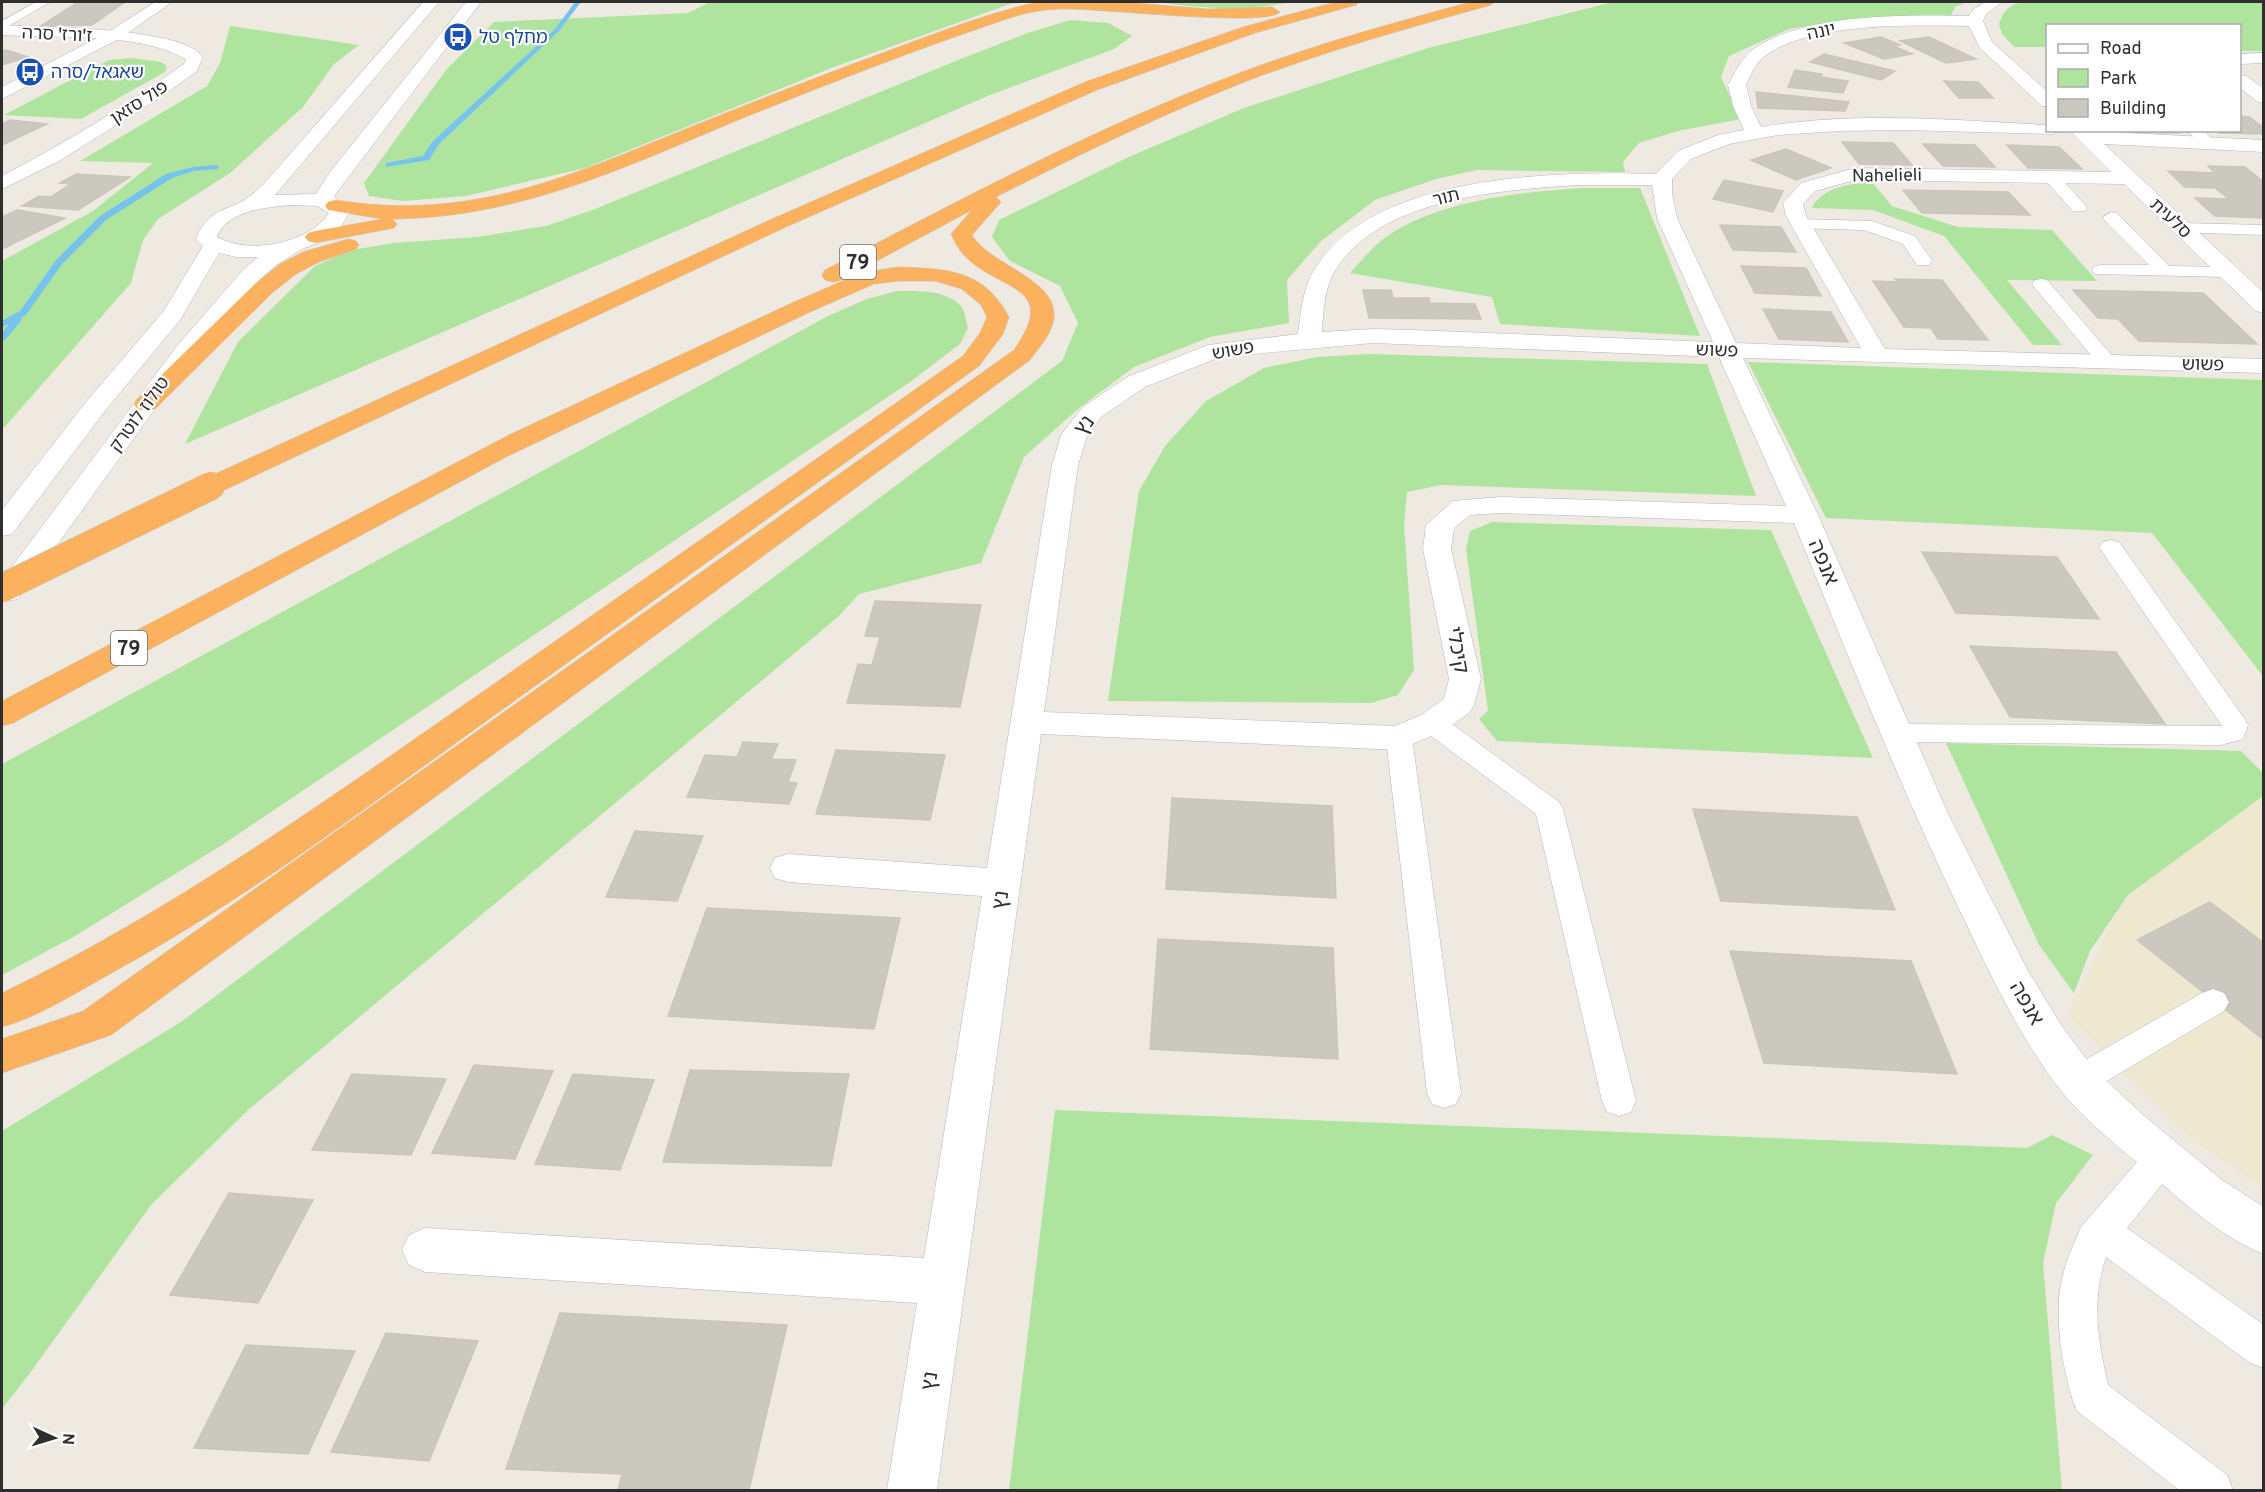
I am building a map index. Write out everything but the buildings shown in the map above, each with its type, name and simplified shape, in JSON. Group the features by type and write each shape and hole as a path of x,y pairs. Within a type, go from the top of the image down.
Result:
{"highway":[{"path":"331,204 393,213 443,211 468,209 530,195 580,178 811,84 1005,15 1038,6 1115,4 1198,13 1237,13 1288,11 1333,2"},
{"path":"2,588 211,486 779,223 1091,86 1249,30 1351,2"},
{"name":"79","path":"2,715 498,451 1016,179 1099,138 1214,88 1315,52 1486,2"},
{"path":"146,404 264,288 288,268 311,257 339,247 513,215 567,198 1017,21 1068,12 1102,12 1130,15 1155,25"},
{"path":"1091,86 1156,49 1159,43"},
{"path":"2,1078 97,1023 1022,356 1036,339 1044,322 1043,307 1021,280 971,250 961,234 977,215 1016,179"},
{"path":"305,241 386,225 505,213 567,198"},
{"path":"2,1011 53,988 131,945 309,831 971,361 991,334 998,317 990,302 970,284 936,275 898,274 868,278 498,451"},
{"path":"2,1056 97,1023"}],"street":[{"path":"2,94 113,36 164,2"},
{"path":"305,241 267,250 240,252 213,246 206,239 207,231 215,222 250,205 270,189 431,2"},
{"path":"331,204 324,196 337,176 474,2"},
{"path":"1994,2 1979,12 1975,21 1979,34 1986,45 2046,100"},
{"name":"יונה","path":"1754,131 1742,106 1737,85 1752,59 1762,50 1802,35 1873,23 1975,21"},
{"name":"ז'ורז' סרה","path":"2,28 113,36"},
{"name":"פול סזאן","path":"2,183 52,157 152,95 190,67 195,57 185,49 169,44 113,36"},
{"path":"2241,59 2264,58"},
{"path":"2241,81 2264,98"},
{"path":"1662,180 1677,159 1716,140 1754,131 1837,125 2046,130"},
{"path":"2082,134 2264,146"},
{"name":"סלעית","path":"2082,134 2264,306"},
{"name":"Nahelieli","path":"1877,356 1796,216 1793,203 1808,187 1838,177 1880,173 2128,178"},
{"name":"תור","path":"1309,340 1314,303 1323,273 1339,251 1363,231 1392,215 1426,202 1462,193 1526,182 1577,177 1662,180"},
{"name":"אנפה","path":"1662,180 1667,218 1804,515 1932,816 2014,982 2047,1037 2078,1081 2207,1195 2264,1233"},
{"path":"230,213 270,201 311,199 331,204"},
{"name":"טולוז לוטרק","path":"2,601 185,351 252,274 268,260 337,221 339,213 331,204"},
{"name":"טולוז לוטרק","path":"2,528 95,407 171,315 213,246"},
{"name":"פשוש","path":"1175,365 1216,350 1309,340 1402,337 1877,356 2264,366"},
{"name":"נץ","path":"912,1491 1065,465 1074,435 1092,412 1136,382 1175,365"},
{"name":"קיכלי","path":"1026,722 1399,738 1432,723 1458,705 1465,679 1437,549 1440,525 1463,507 1500,504 1804,515"},
{"path":"788,868 1002,883"},
{"path":"425,1250 944,1282"}],"lane":[{"path":"2,28 44,2"},
{"path":"2195,132 2208,143"},
{"path":"2050,177 2079,208"},
{"path":"2111,217 2164,271"},
{"path":"1801,224 1866,225 1909,240 1923,261"},
{"path":"2181,228 2264,230"},
{"path":"2101,270 2228,272"},
{"path":"2041,284 2107,362"},
{"path":"1896,733 2221,736 2234,732 2235,725 2111,547"},
{"path":"1432,723 1549,808 1619,1101"},
{"path":"1399,738 1444,1093"},
{"path":"2078,1081 2213,1002"},
{"path":"2163,1157 2094,1239 2080,1280 2078,1334 2091,1397 2212,1491"},
{"path":"2101,1231 2264,1349"}],"shaded area":[{"path":"2263,796 2263,1189 2184,1133 2068,1016 2117,910 2128,895"}],"green space":[{"path":"710,2 1032,2 1010,4 834,67 585,168 466,196 403,201 369,196 364,183 446,70 494,22 688,13"},
{"path":"1156,2 1292,2 1258,7 1224,8"},
{"path":"1613,2 1967,2 1955,7 1951,15 1861,18 1789,29 1729,56 1721,77 1741,119 1678,131 1639,143 1623,162 1625,172 1477,170 1436,179 1375,200 1320,242 1287,280 1289,323 1210,337 1134,367 1078,409 1024,457 981,563 859,594 839,616 247,1111 151,1205 2,1409 2,1131 181,1022 1062,361 1078,323 1060,286 1010,261 992,237 999,220 1131,156 1244,108 1428,48"},
{"path":"2023,2 2263,2 2263,51 2241,51 2241,24 2046,24 2046,47 2014,47 2002,34 1999,24 2003,15 2014,5"},
{"path":"1070,20 1108,23 1132,36 1114,49 990,95 185,444 238,342 315,266 351,250 394,243 477,237 546,226 595,209 963,58 1028,33"},
{"path":"230,26 359,45 334,64 303,107 230,173 158,219 143,240 131,283 2,430 2,261 93,211 153,163 80,161 207,86 220,63"},
{"path":"131,58 161,62 167,66 165,72 81,119 4,115 109,60"},
{"path":"1872,182 1892,206 1958,227 2052,230 2097,281 2007,280 2062,345 2033,345 1944,236 1873,210 1812,208 1823,195 1830,191 1847,185"},
{"path":"1581,188 1640,188 1700,336 1500,324 1492,297 1350,273 1386,237 1430,215 1480,200 1532,192"},
{"path":"897,291 930,292 954,300 962,308 968,328 960,344 910,382 222,845 75,936 2,975 2,764 828,316 867,299"},
{"path":"1370,354 1707,364 1756,496 1441,485 1407,492 1404,524 1414,670 1398,695 1371,703 1108,701 1139,491 1165,446 1206,401 1264,368 1317,357"},
{"path":"1748,362 2263,380 2263,676 2152,533 1826,518"},
{"path":"1492,522 1771,530 1873,758 1497,741 1479,719 1488,711 1466,549 1470,531"},
{"path":"1946,743 2241,751 2263,773 2263,796 2128,895 2090,951 2074,993 2039,945"},
{"path":"1055,1110 2027,1148 2052,1135 2093,1155 2056,1203 2043,1263 2062,1490 1009,1490"}],"waterway":[{"path":"389,165 426,158 436,143 557,30 578,2"},
{"path":"2,324 23,313 59,262 103,218 169,176 193,169 215,167"},
{"path":"2,338 18,319"}],"place":[{"name":"מחלף טל","path":"458,37"},
{"name":"שאגאל/סרה","path":"30,72"}]}
